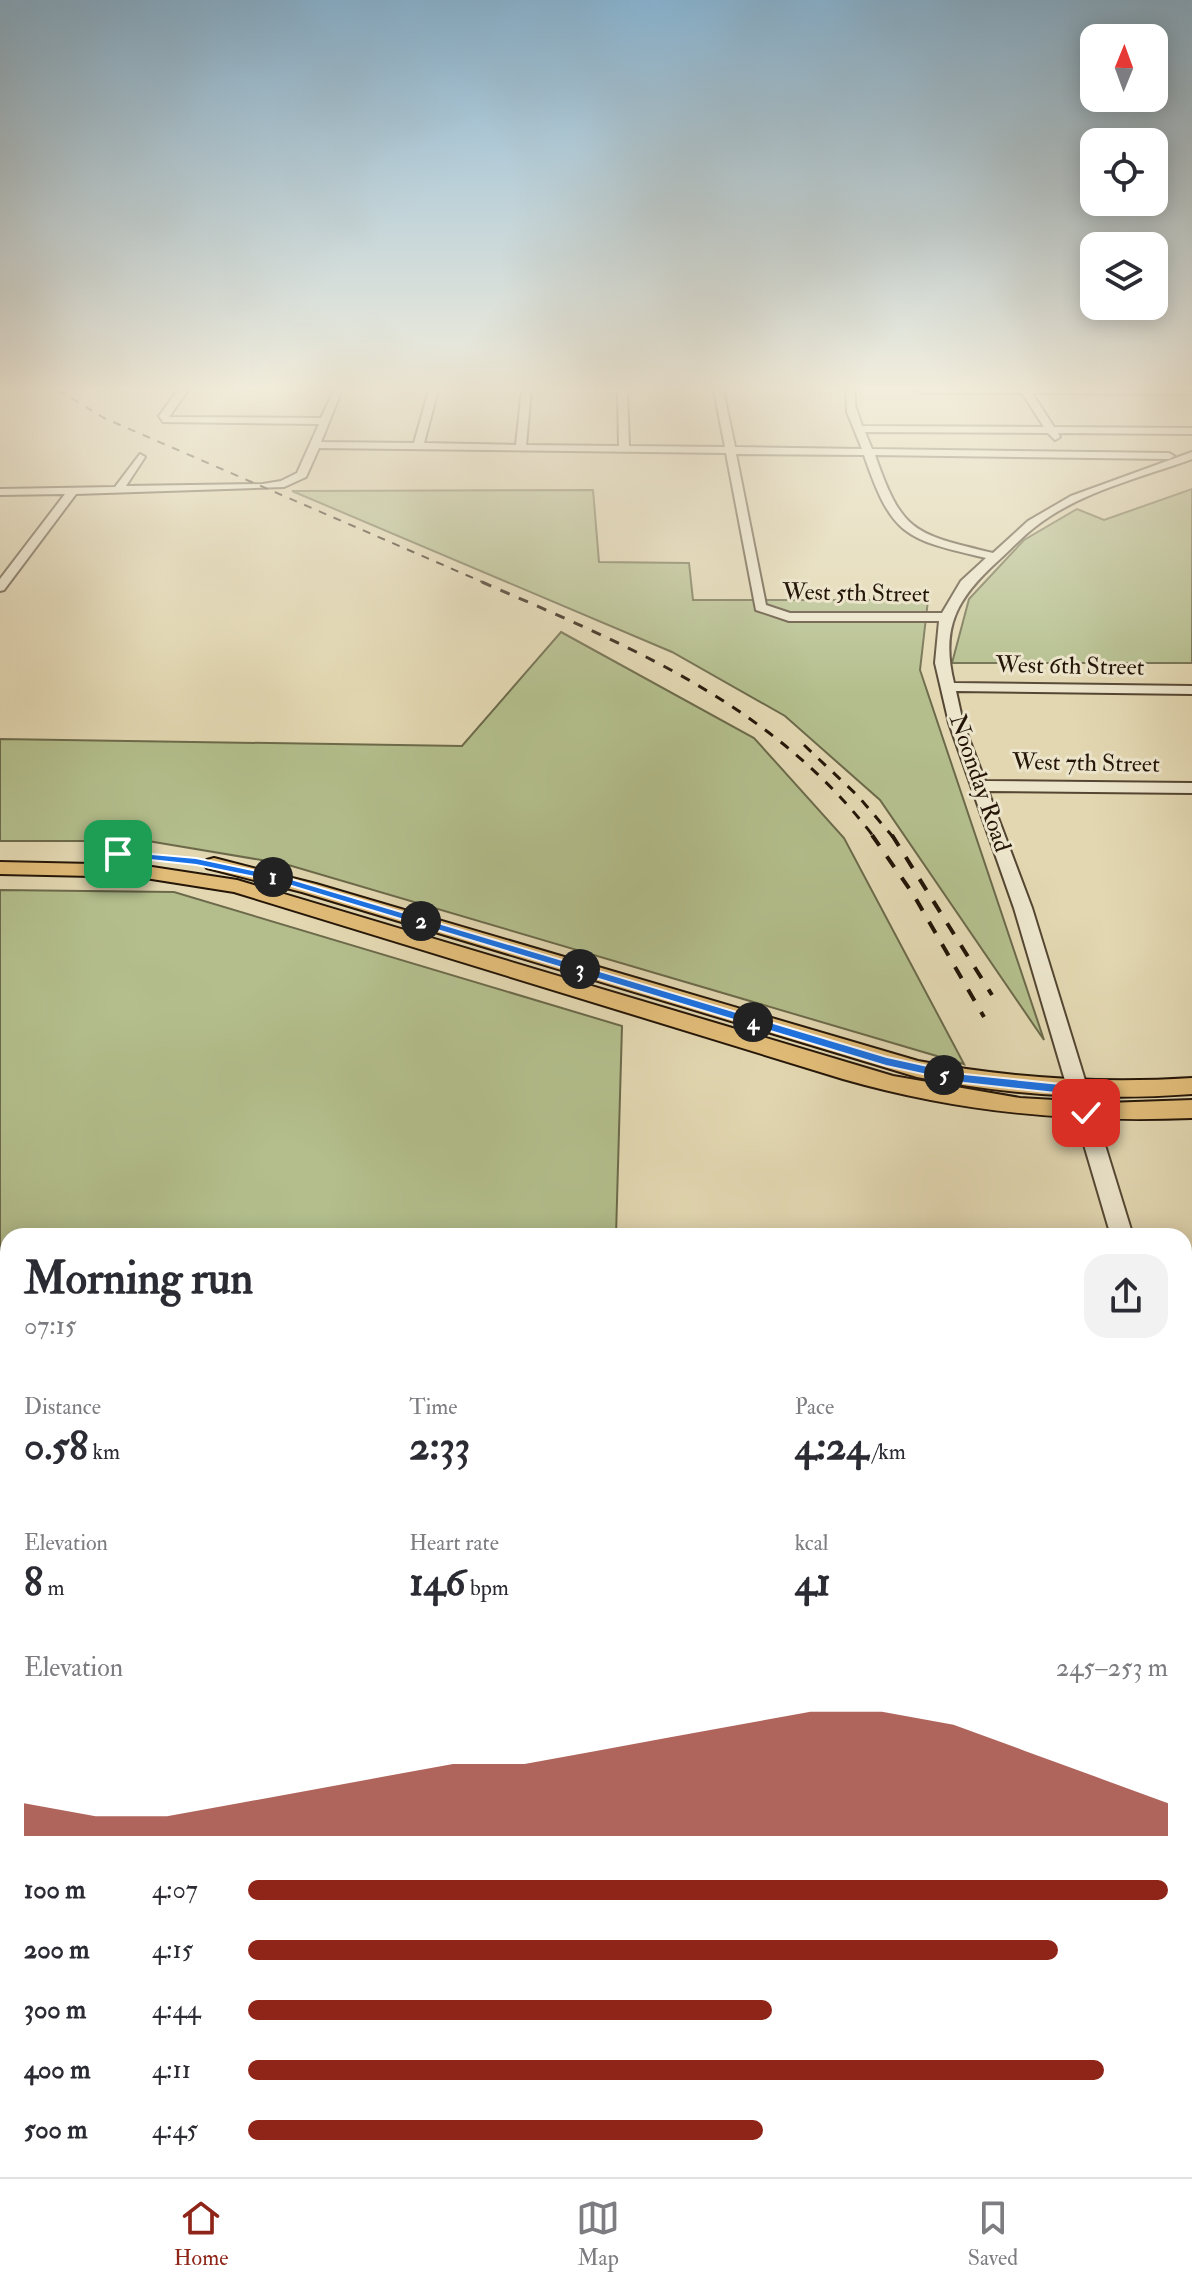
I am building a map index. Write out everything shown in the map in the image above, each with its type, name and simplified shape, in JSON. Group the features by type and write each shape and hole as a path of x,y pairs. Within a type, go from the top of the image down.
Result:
{"main road":[{"path":"0,853 114,861 272,895 891,1084 985,1103 1083,1102 1192,1109"},
{"path":"0,868 114,861"},
{"path":"1083,1102 1192,1086"}],"street":[{"path":"0,492 90,492"},
{"path":"0,587 72,492"},
{"name":"West 5th Street","path":"738,492 758,603 766,610 796,617 946,617"},
{"path":"884,492 891,510 907,528 950,545 992,556"},
{"name":"Noonday Road","path":"1093,492 1075,498 1032,523 992,556 965,584 946,617 942,663 956,723 1023,908 1120,1228"},
{"name":"West 6th Street","path":"948,687 1192,690"},
{"name":"West 7th Street","path":"979,786 1192,788"}],"green space":[{"path":"293,492 593,492 599,562 689,563 693,600 928,600 920,670 1044,1040 880,800 785,716 672,652"},
{"path":"1192,492 1192,663 952,663 969,599 1024,540 1077,509 1104,520"},
{"path":"561,632 754,738 844,838 964,1064 285,864 148,841 0,841 0,739 462,746"},
{"path":"0,890 174,892 622,1026 616,1228 0,1228"}],"railway":[{"path":"274,492 487,584"},
{"path":"482,582 645,656 744,715 791,750 834,791 874,837"},
{"path":"804,745 858,796 893,837"},
{"path":"872,835 913,894 984,1017"},
{"path":"892,835 992,995"}],"route":[{"path":"118,854 196,861 277,878 886,1062 964,1078 1080,1091 1086,1113"}]}
